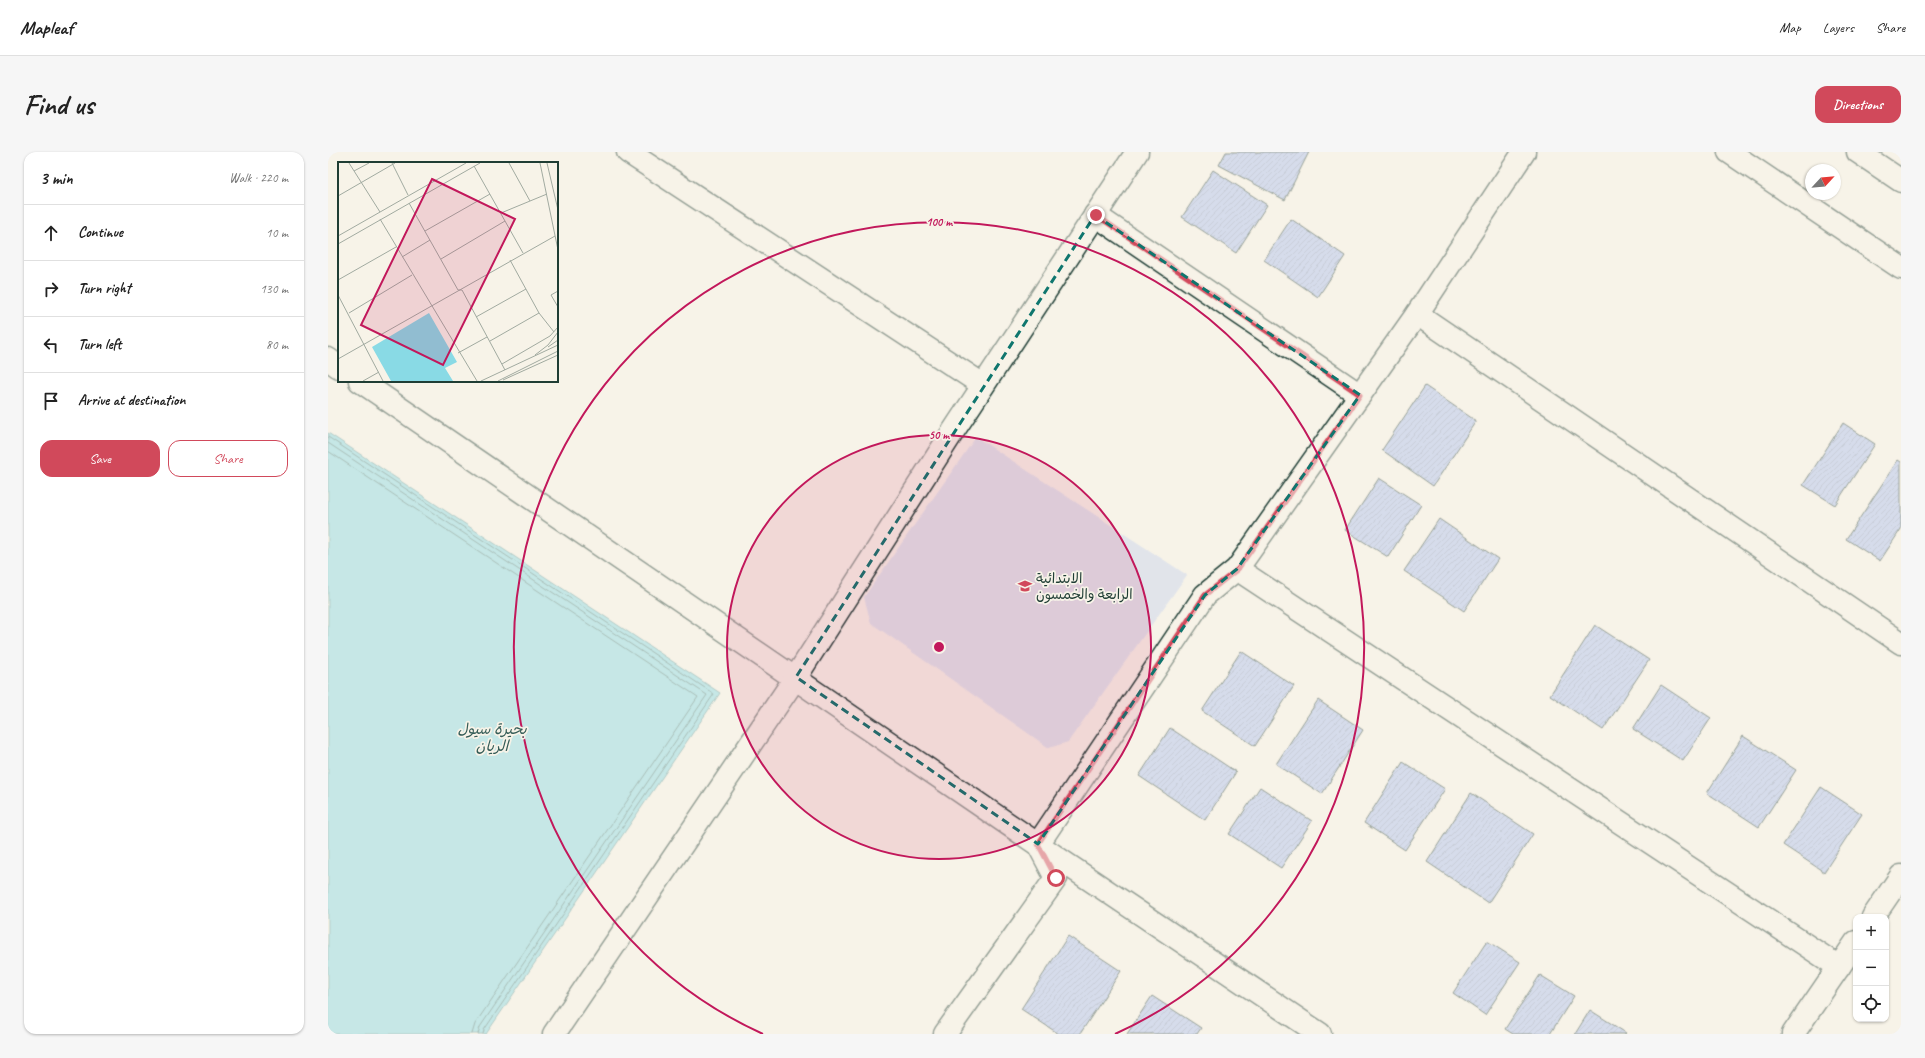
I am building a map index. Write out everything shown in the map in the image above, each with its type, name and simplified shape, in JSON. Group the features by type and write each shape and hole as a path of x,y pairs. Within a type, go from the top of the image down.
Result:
{"street":[{"path":"628,152 983,385"},
{"path":"554,1034 796,677 983,385 1137,152"},
{"path":"1038,844 1205,595 1238,569 1417,314 1524,152"},
{"path":"1730,152 1901,268"},
{"path":"1858,152 1901,181"},
{"path":"1096,215 1360,395"},
{"path":"1417,314 1901,643"},
{"path":"328,359 338,366"},
{"path":"361,382 796,677 1038,844 1320,1034"},
{"path":"1238,569 1839,966"},
{"path":"945,1034 1056,878 1038,844"},
{"path":"1876,914 1898,889"},
{"path":"1793,1034 1853,946"}],"highlighted area":[{"path":"1095,215 1360,395 1237,569 1205,595 1038,844 796,677"}],"shaded area":[{"name":"الابتدائية الرابعة والخمسون","path":"976,437 1187,575 1068,742 1049,748 871,623 864,597"}],"water":[{"name":"بحيرة سيول الريان","path":"328,433 720,693 486,1034 328,1034"}],"building":[{"path":"1226,152 1309,152 1285,200 1219,165"},
{"path":"1213,170 1267,205 1236,253 1182,217"},
{"path":"1291,219 1345,256 1318,297 1264,260"},
{"path":"1425,386 1476,421 1433,486 1382,450"},
{"path":"1843,423 1875,444 1835,505 1803,485"},
{"path":"1898,460 1901,462 1901,529 1880,561 1846,539"},
{"path":"1379,478 1421,505 1388,557 1345,530"},
{"path":"1439,519 1498,559 1464,611 1404,571"},
{"path":"1595,625 1649,660 1603,730 1550,695"},
{"path":"1241,651 1294,686 1255,746 1202,711"},
{"path":"1661,685 1711,718 1683,761 1633,729"},
{"path":"1318,700 1363,730 1322,794 1276,764"},
{"path":"1170,728 1236,772 1205,820 1139,776"},
{"path":"1743,736 1796,770 1759,827 1707,793"},
{"path":"1403,762 1445,789 1405,850 1364,823"},
{"path":"1260,787 1312,821 1281,868 1229,834"},
{"path":"1821,787 1862,814 1824,872 1783,845"},
{"path":"1471,793 1533,834 1488,903 1427,862"},
{"path":"1068,936 1121,971 1080,1034 1059,1034 1021,1009"},
{"path":"1487,941 1520,962 1485,1015 1453,993"},
{"path":"1540,975 1574,996 1550,1034 1513,1034 1505,1029"},
{"path":"1152,996 1201,1028 1197,1034 1127,1034"},
{"path":"1590,1010 1626,1033 1575,1034"}],"place":[{"name":"الابتدائية الرابعة والخمسون","path":"1025,586"}],"route":[{"path":"1056,878 1038,844 1205,595 1238,569 1360,395 1096,215"}]}
